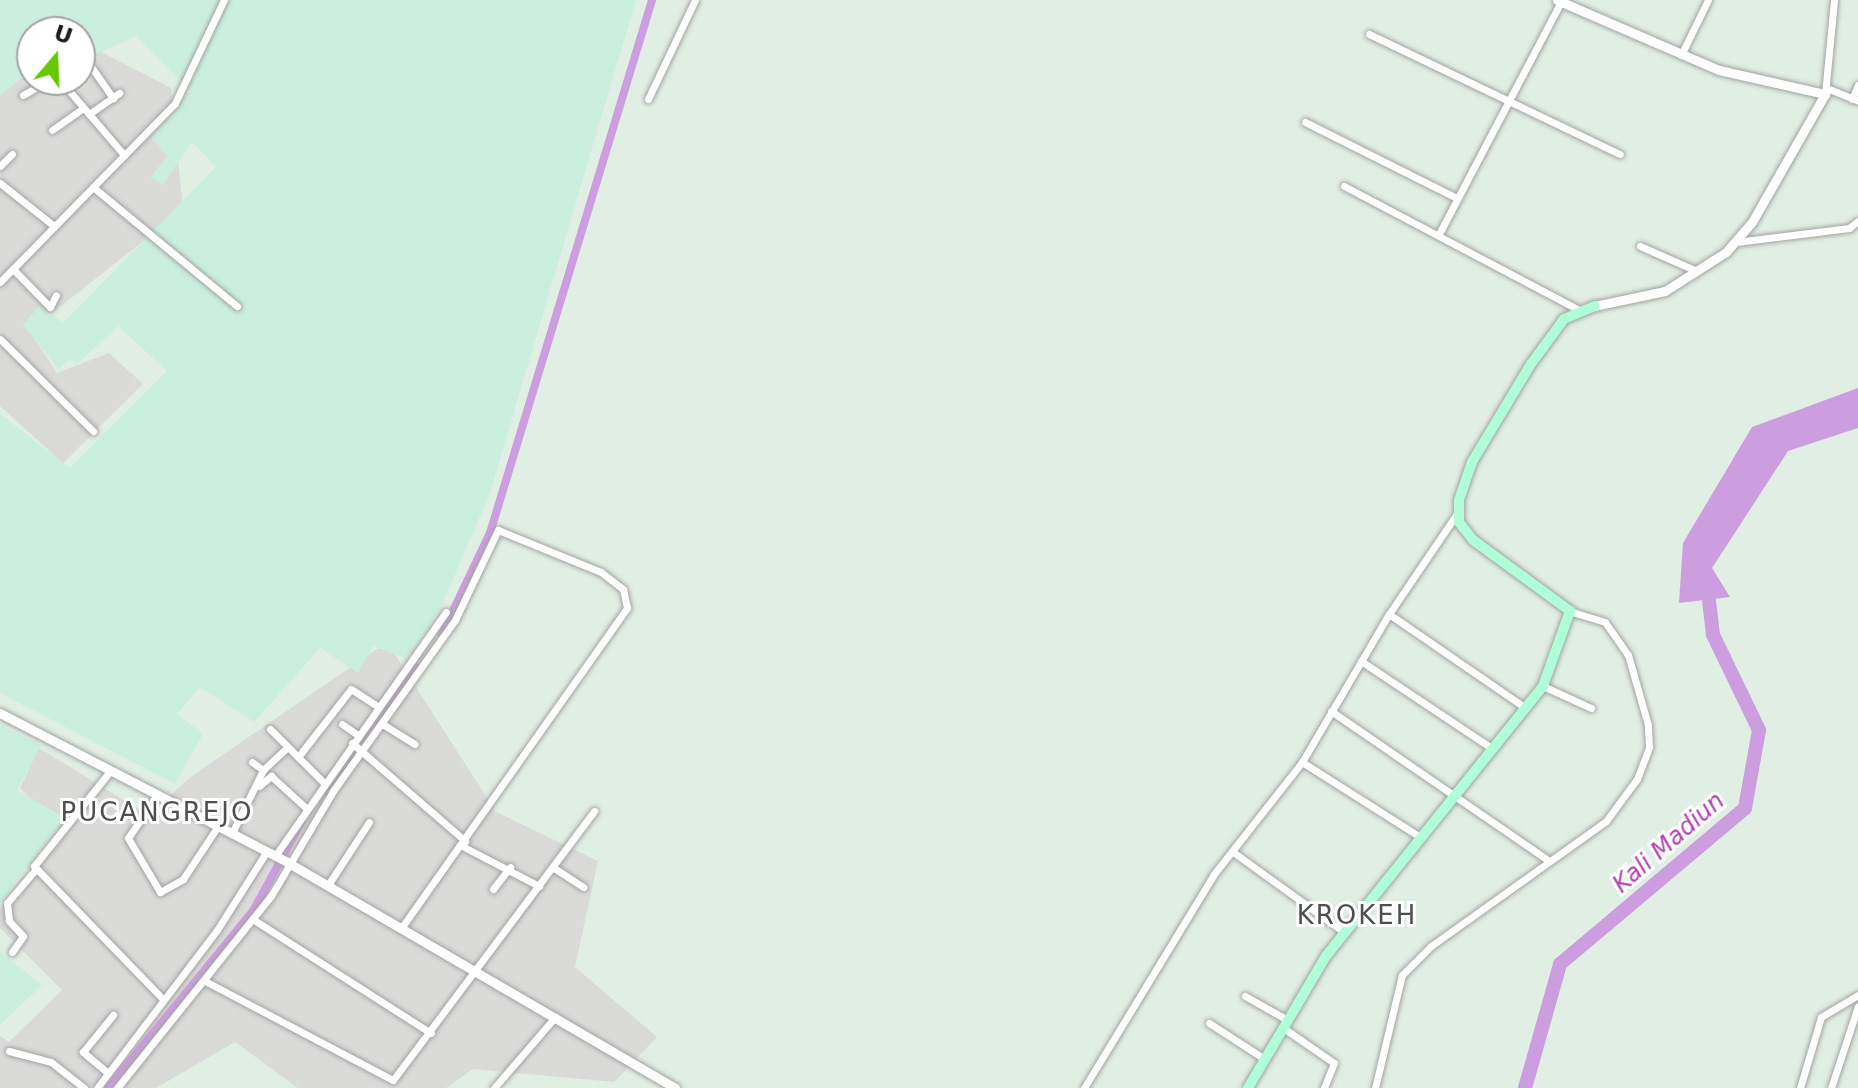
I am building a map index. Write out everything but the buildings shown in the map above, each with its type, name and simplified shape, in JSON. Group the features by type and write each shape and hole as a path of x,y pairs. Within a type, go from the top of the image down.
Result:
{"main road":[{"path":"1249,1088 1282,1022 1344,932 1543,686 1570,611 1473,540 1458,512 1472,462 1531,364 1564,319 1594,306"}],"street":[{"path":"0,282 181,94 224,0"},
{"path":"648,99 695,0"},
{"path":"1681,55 1708,0"},
{"path":"1594,306 1665,291 1700,272 1736,242 1827,92 1834,0"},
{"path":"1440,232 1506,97 1560,1 1681,55 1855,100 1858,85"},
{"path":"1369,34 1620,154"},
{"path":"52,130 116,96 96,73"},
{"path":"73,96 124,155"},
{"path":"1305,122 1457,198"},
{"path":"0,166 12,154"},
{"path":"0,183 54,226"},
{"path":"1344,186 1440,232 1579,310"},
{"path":"93,187 237,306"},
{"path":"1736,242 1849,228 1858,221"},
{"path":"1640,246 1700,272"},
{"path":"13,269 50,307 56,295"},
{"path":"0,339 93,431"},
{"path":"1084,1088 1233,852 1302,762 1389,614 1458,512"},
{"path":"97,1088 108,1073 125,1065 205,981 254,920 289,863 455,620 498,530 579,561 623,589 627,608 617,627 464,844 402,927"},
{"path":"1375,1088 1402,975 1431,946 1620,806 1649,747 1647,715 1628,655 1605,622 1570,611"},
{"path":"117,1088 125,1065 163,999 273,854 446,612"},
{"path":"1389,614 1526,708"},
{"path":"1361,661 1493,749"},
{"path":"1543,686 1591,708"},
{"path":"298,757 351,689 379,707"},
{"path":"1331,711 1549,861"},
{"path":"0,713 273,854 478,970 675,1088"},
{"path":"342,724 358,735"},
{"path":"384,725 415,744"},
{"path":"270,729 323,782"},
{"path":"352,743 464,844 510,867 539,886"},
{"path":"232,833 259,786 263,770 288,747"},
{"path":"252,762 263,770"},
{"path":"1302,762 1420,837"},
{"path":"12,952 23,936 9,921 7,903 111,770"},
{"path":"259,786 271,776 305,807"},
{"path":"158,794 128,838 163,894 183,879 218,826"},
{"path":"205,981 390,1081 431,1033 594,811"},
{"path":"328,885 369,822"},
{"path":"1233,852 1344,932"},
{"path":"493,889 510,867"},
{"path":"554,868 583,887"},
{"path":"35,870 163,999"},
{"path":"254,920 431,1033"},
{"path":"1800,1088 1821,1017 1858,995"},
{"path":"1245,996 1334,1063 1324,1088"},
{"path":"1831,1088 1858,1006"},
{"path":"108,1073 83,1052 113,1015"},
{"path":"494,1088 555,1017"},
{"path":"1209,1023 1263,1058"},
{"path":"9,1051 51,1062 84,1088"}],"shaded area":[{"path":"96,49 171,88 183,210 29,331 57,373 109,353 143,384 63,463 0,406 0,87 16,78 16,96 96,96"},
{"path":"1858,388 1858,428 1788,451 1712,568 1730,597 1679,603 1683,543 1752,427"},
{"path":"387,642 496,812 598,861 575,967 657,1037 614,1082 473,1069 446,1088 298,1088 235,1042 156,1088 0,1088 0,1036 9,1042 62,990 0,928 0,909 62,832 20,788 39,748 148,815 192,776"}],"green space":[{"path":"0,0 636,0 490,493 441,607 407,659 373,646 358,673 320,648 254,722 200,687 177,714 203,734 175,784 0,693 0,414 70,468 167,371 118,326 77,364 70,359 59,369 23,325 39,306 63,323 216,167 192,142 163,185 151,177 167,156 151,138 190,91 136,36 96,54 96,16 16,16 16,82 0,96"},
{"path":"0,725 41,745 17,790 65,818 0,902"},
{"path":"0,952 42,985 0,1025"}],"waterway":[{"path":"442,634 490,533 652,0"},
{"name":"Kali Madiun","path":"1525,1088 1560,964 1745,808 1759,730 1713,635 1707,583"},
{"path":"325,791 417,667"},
{"path":"108,1088 253,911 302,821"}],"district":[{"name":"PUCANGREJO","path":"157,813"},
{"name":"KROKEH","path":"1357,916"}]}
